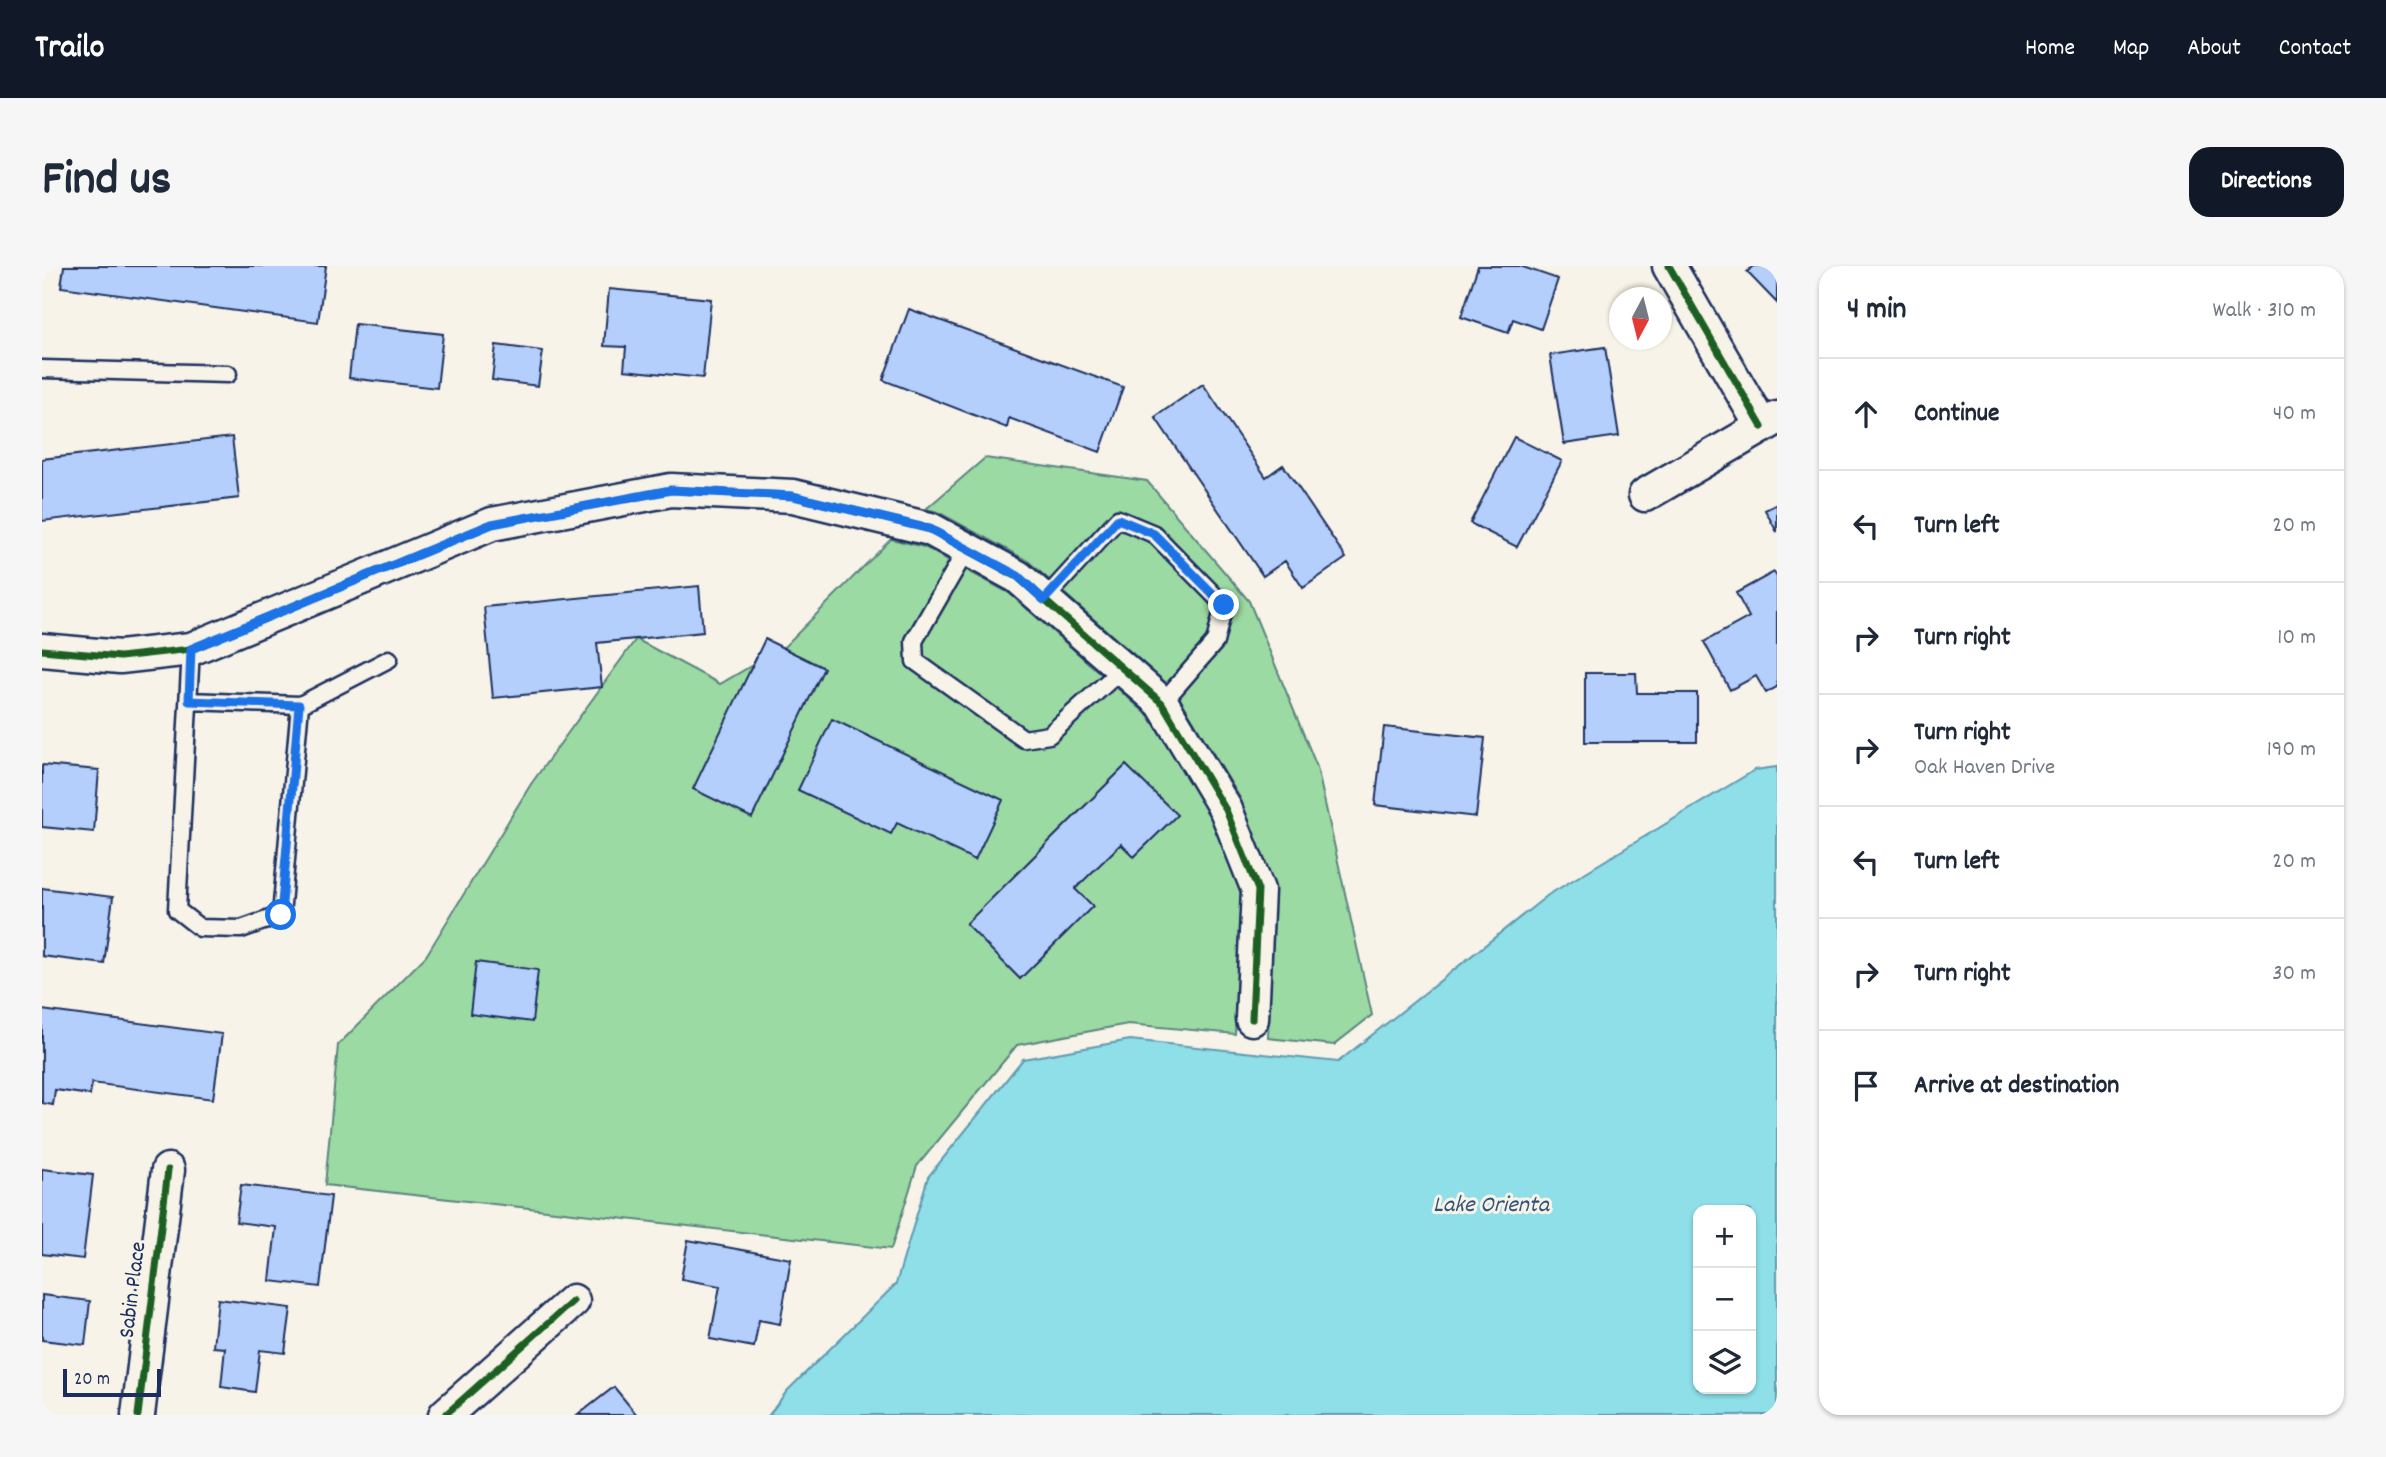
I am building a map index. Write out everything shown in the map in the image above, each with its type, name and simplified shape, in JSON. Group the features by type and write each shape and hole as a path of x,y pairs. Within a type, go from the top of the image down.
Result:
{"street":[{"path":"1645,495 1769,423 1669,266"},
{"path":"42,650 120,657 191,649 492,524 671,490 793,496 930,529 1018,576 1162,703 1227,810 1258,890 1252,1019"},
{"name":"Sabin Place","path":"138,1415 168,1170"},
{"path":"445,1415 573,1301"}],"lane":[{"path":"42,369 228,374"},
{"path":"1044,600 1118,519 1154,534 1224,605 1215,642 1162,703"},
{"path":"967,549 914,641 915,661 1024,739 1049,735 1122,668"},
{"path":"191,649 177,910 200,928 241,929 281,915 299,705"},
{"path":"189,701 299,705 389,659"}],"green space":[{"path":"985,458 1147,481 1249,601 1317,767 1372,1015 1334,1045 1268,1038 1273,882 1240,798 1176,692 1028,561 938,512 926,509"},
{"path":"891,539 924,547 1009,593 1150,717 1212,819 1241,894 1235,1034 1128,1024 1017,1045 917,1166 891,1249 325,1185 338,1045 426,956 531,784 636,639 720,684 785,646"}],"water":[{"name":"Lake Orienta","path":"1777,767 1777,1415 769,1415 787,1391 896,1284 928,1177 1023,1059 1130,1040 1338,1062 1548,895 1755,770"}],"building":[{"path":"64,266 326,266 318,322 61,287"},
{"path":"1478,266 1520,266 1558,279 1541,329 1513,319 1508,333 1461,317"},
{"path":"1753,266 1777,266 1777,303 1747,272"},
{"path":"609,289 711,299 703,378 624,370 626,347 604,346"},
{"path":"909,309 1123,387 1100,452 1009,418 1007,428 883,380"},
{"path":"355,324 443,334 437,388 349,378"},
{"path":"496,345 543,351 538,386 492,380"},
{"path":"1605,347 1619,436 1564,444 1550,355"},
{"path":"1203,384 1266,477 1283,465 1346,558 1303,588 1285,561 1263,576 1155,417"},
{"path":"232,437 239,498 42,521 42,459"},
{"path":"1514,437 1562,461 1517,547 1470,523"},
{"path":"1777,504 1777,532 1765,510"},
{"path":"1774,572 1777,577 1777,687 1766,693 1756,676 1730,690 1704,642 1749,617 1736,593"},
{"path":"699,586 703,632 597,643 602,687 493,698 484,607"},
{"path":"765,639 824,668 752,818 693,789"},
{"path":"1585,673 1636,673 1637,693 1697,693 1697,742 1585,742"},
{"path":"832,719 1003,800 975,860 897,823 891,834 798,790"},
{"path":"1384,727 1485,738 1476,817 1375,805"},
{"path":"42,765 99,770 94,832 42,827"},
{"path":"1126,765 1177,815 1134,857 1121,844 1075,889 1093,906 1020,979 966,924"},
{"path":"42,888 113,897 104,964 42,956"},
{"path":"476,962 538,970 532,1022 470,1014"},
{"path":"42,1010 222,1034 213,1099 92,1083 90,1095 55,1090 53,1105 42,1103"},
{"path":"42,1169 93,1175 83,1259 42,1254"},
{"path":"241,1185 331,1196 320,1287 270,1281 276,1227 236,1222"},
{"path":"688,1240 791,1259 780,1324 759,1320 754,1347 710,1339 720,1286 681,1279"},
{"path":"42,1295 90,1301 85,1345 42,1340"},
{"path":"218,1299 291,1308 285,1353 260,1350 255,1392 221,1387 225,1348 213,1347"},
{"path":"614,1387 637,1415 578,1415"}],"cycle path":[{"path":"1669,266 1762,427"},
{"path":"42,650 120,657 191,649 492,524 671,490 793,496 930,529 1018,577 1162,703 1226,810 1258,890 1252,1019"},
{"path":"138,1415 168,1170"},
{"path":"445,1415 573,1301"}],"route":[{"path":"281,915 299,705 189,701 191,649 492,524 607,500 671,490 793,496 930,529 1018,576 1044,600 1118,519 1154,534 1224,605"}]}
